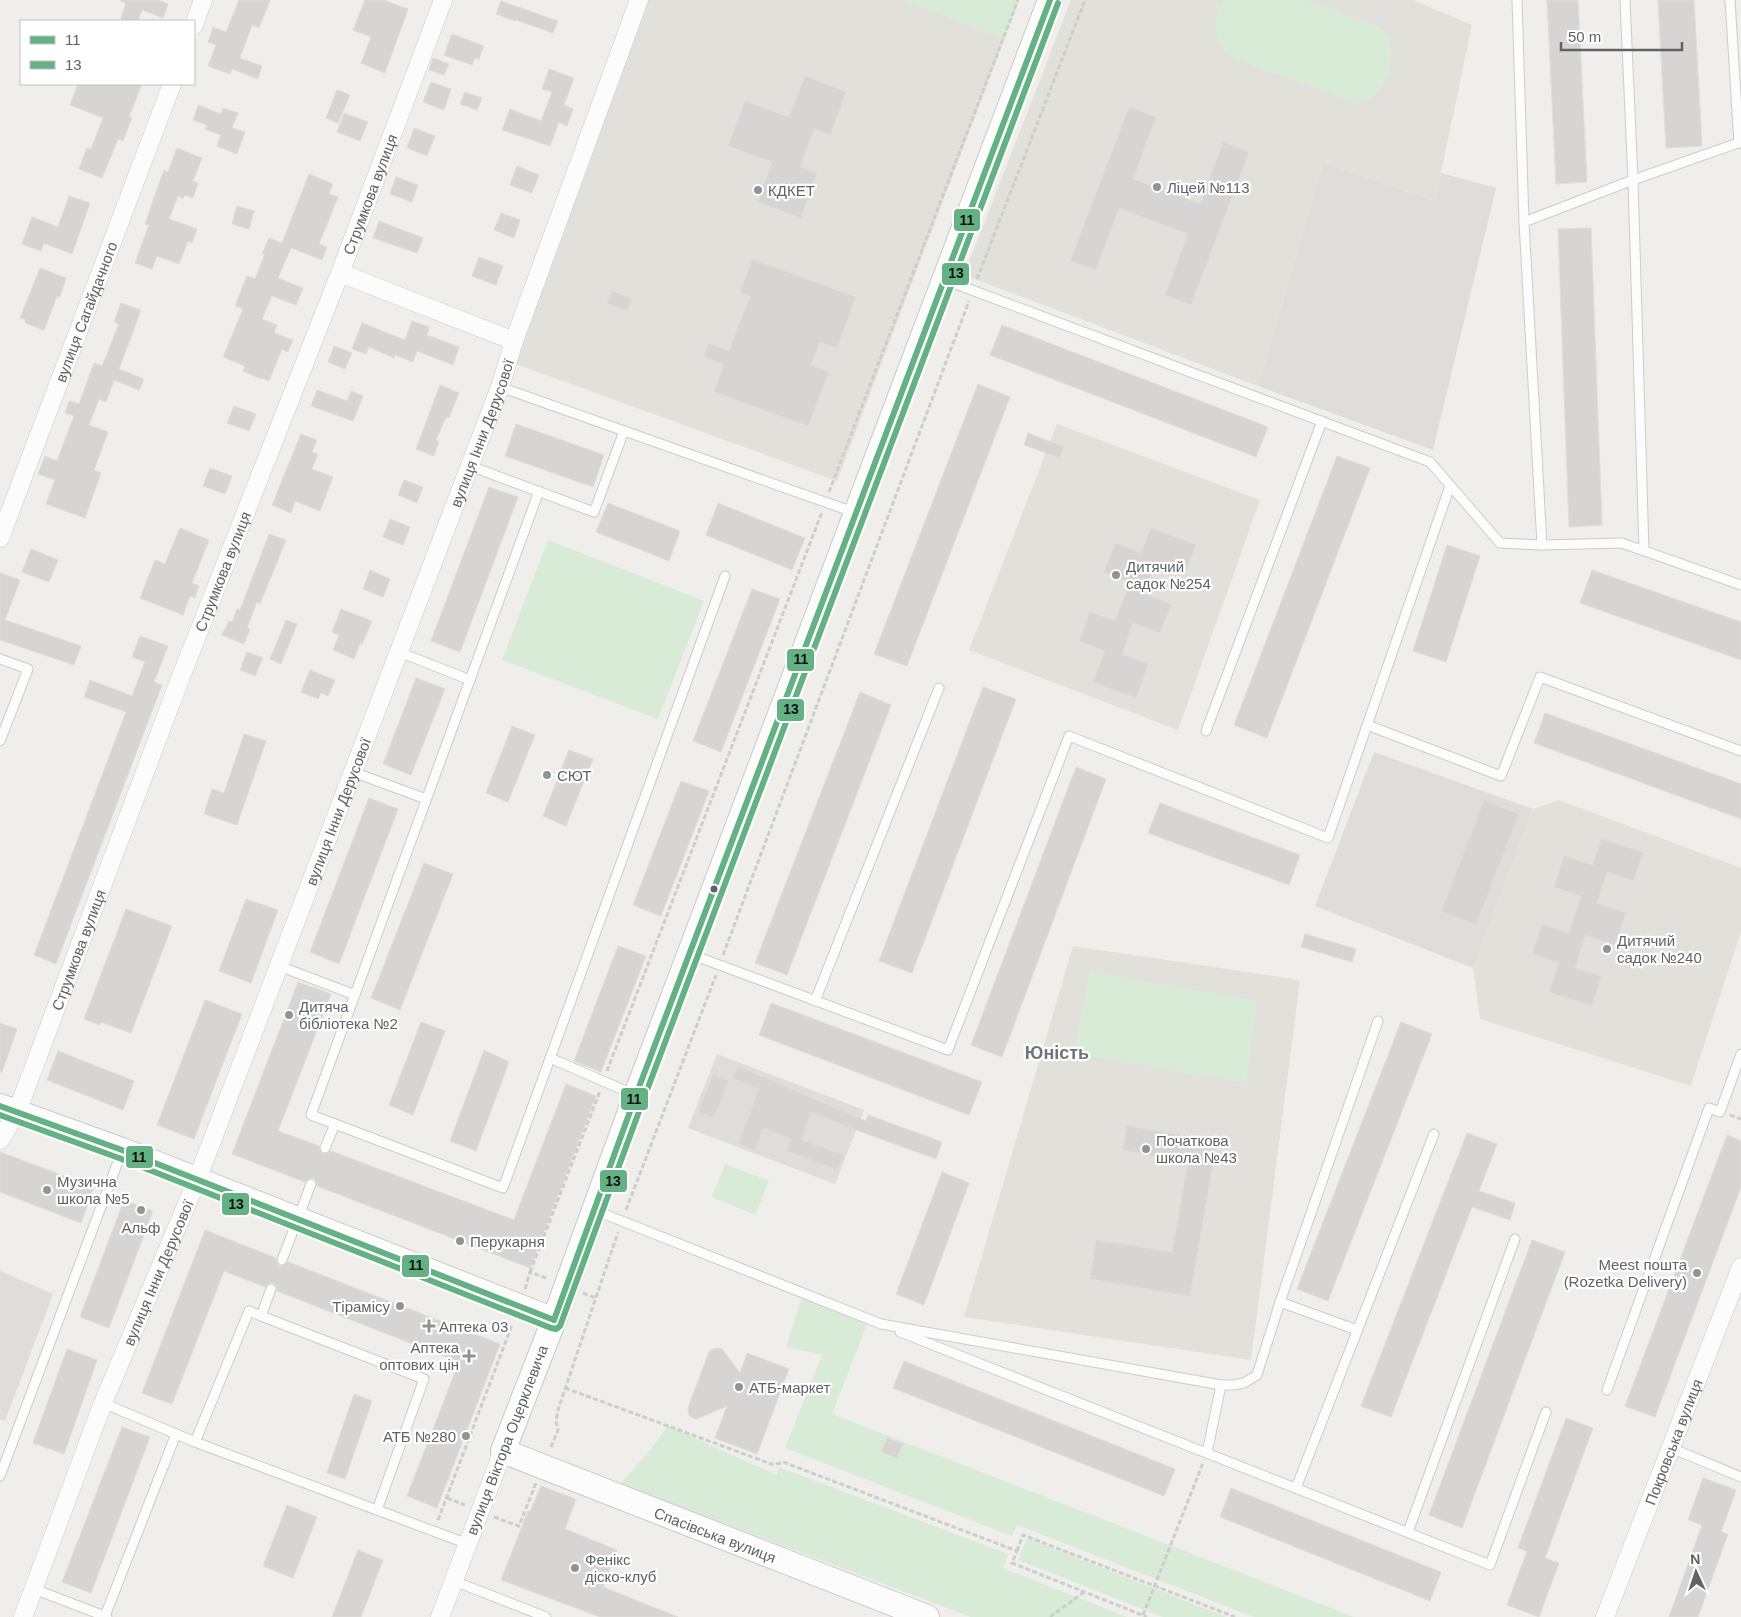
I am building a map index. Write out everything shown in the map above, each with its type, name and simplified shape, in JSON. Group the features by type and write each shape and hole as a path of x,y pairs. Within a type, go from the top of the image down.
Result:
{"street":[{"path":"195,22 203,0"},
{"name":"Струмкова вулиця","path":"0,1140 9,1109 340,274 443,0"},
{"name":"вулиця Інни Дерусової","path":"23,1617 103,1403 197,1180 470,466 639,0"},
{"name":"вулиця Віктора Оцерклевича","path":"440,1617 554,1320 636,1095 1050,0"},
{"name":"вулиця Сагайдачного","path":"0,538 172,85"},
{"path":"340,274 514,341"},
{"path":"9,1109 122,1150 554,1320"},
{"name":"Покровська вулиця","path":"1605,1617 1741,1267"},
{"name":"Спасівська вулиця","path":"503,1451 928,1617"}],"lane":[{"path":"1517,0 1524,222 1542,545"},
{"path":"1625,0 1633,180 1644,551"},
{"path":"1524,222 1633,180 1740,143 1730,0"},
{"path":"943,279 1430,462 1500,543 1542,545 1622,543 1741,585"},
{"path":"500,387 857,513"},
{"path":"1206,731 1322,421"},
{"path":"470,466 594,512 624,431"},
{"path":"690,954 948,1050 1069,736 1328,838 1450,486"},
{"path":"539,491 311,1115 503,1188 725,576"},
{"path":"399,652 470,680"},
{"path":"0,659 28,669 0,741"},
{"path":"1367,725 1501,776 1540,677 1741,751"},
{"path":"814,1001 939,688"},
{"path":"353,772 426,799"},
{"path":"279,966 355,995"},
{"path":"881,1324 1221,1385 1244,1383 1257,1376 1280,1302 1378,1021"},
{"path":"1607,1390 1709,1108 1720,1112 1741,1054"},
{"path":"550,1058 636,1095"},
{"path":"325,1148 334,1124"},
{"path":"1296,1488 1434,1134"},
{"path":"0,1476 122,1150"},
{"path":"282,1260 312,1184"},
{"path":"594,1210 1490,1565 1546,1412"},
{"path":"1408,1532 1515,1239"},
{"path":"261,1316 272,1289"},
{"path":"1280,1302 1357,1330"},
{"path":"195,1442 249,1311 424,1379 377,1510"},
{"path":"1207,1453 1221,1385"},
{"path":"103,1403 195,1442 468,1544"},
{"path":"34,1589 106,1617 176,1434"},
{"path":"1671,1448 1741,1477"},
{"path":"454,1581 546,1617"}],"path":[{"path":"524,1294 530,1272 1018,0"},
{"path":"551,1447 558,1430 556,1421 558,1410 621,1221 720,965 973,290 1086,0"},
{"path":"530,1272 546,1278"},
{"path":"434,1531 515,1317"},
{"path":"566,1388 774,1465 783,1462 1017,1551"},
{"path":"1143,1615 1207,1453"},
{"path":"493,1516 519,1526 538,1480"},
{"path":"447,1498 469,1506"},
{"path":"1147,1617 1012,1563 1023,1535 1235,1617"},
{"path":"1050,1617 1084,1592"}],"shaded area":[{"name":"КДКЕТ","path":"639,0 1019,0 837,481 508,361"},
{"name":"Ліцей №113","path":"1071,0 1413,0 1472,25 1435,201 1323,163 1258,386 964,275"},
{"path":"1323,163 1435,201 1441,173 1496,188 1433,450 1258,386"},
{"name":"Дитячий садок №254","path":"1057,424 1260,500 1178,730 969,650"},
{"path":"1374,752 1533,809 1473,968 1315,906"},
{"name":"Дитячий садок №240","path":"1559,800 1741,868 1741,931 1691,1086 1480,1019 1473,968 1533,809"},
{"name":"Початкова школа №43","path":"1073,946 1300,980 1251,1360 964,1317"},
{"path":"717,1054 864,1110 835,1184 688,1128"},
{"path":"0,1271 53,1294 5,1421 0,1419"}],"green space":[{"path":"902,0 1019,0 1004,39"},
{"path":"1225,0 1304,0 1378,26 1388,36 1391,54 1389,73 1379,91 1370,98 1358,102 1347,100 1230,57 1221,45 1216,30 1217,14"},
{"path":"548,540 704,601 658,719 502,660"},
{"path":"1090,972 1257,1001 1246,1083 1073,1053"},
{"path":"725,1164 769,1181 755,1215 712,1197"},
{"path":"803,1294 869,1319 832,1414 1354,1617 1254,1617 1017,1525 1012,1536 785,1448 822,1355 786,1347"},
{"path":"668,1426 777,1475 779,1467 1008,1554 1003,1568 1127,1617 971,1617 620,1484 648,1453"},
{"path":"1027,1538 1226,1617 1163,1617 1018,1560"}],"building":[{"path":"120,0 158,0 168,4 163,18 142,10 138,20 120,20 126,4"},
{"path":"239,0 270,0 259,28 252,25 240,58 262,66 258,79 232,69 230,74 208,66 216,45 208,42 213,27 226,32"},
{"path":"365,0 383,0 408,9 385,73 361,63 371,37 353,30"},
{"path":"1547,0 1578,0 1587,182 1556,184"},
{"path":"1658,0 1694,0 1702,146 1666,148"},
{"path":"501,1 558,21 553,33 496,14"},
{"path":"452,34 484,46 479,59 475,58 472,65 444,55"},
{"path":"433,58 449,64 444,75 429,70"},
{"path":"549,69 574,78 564,105 573,109 567,126 559,122 550,146 502,130 510,109 541,121 552,92 542,89"},
{"path":"805,76 846,92 830,135 814,129 800,167 817,173 801,218 758,202 772,162 728,146 745,101 789,117"},
{"path":"431,82 451,89 444,110 423,102"},
{"path":"78,85 142,85 129,117 132,118 123,141 118,139 102,178 79,169 87,148 91,149 103,118 70,105"},
{"path":"337,90 350,95 338,123 326,118"},
{"path":"465,92 482,98 477,110 460,104"},
{"path":"198,105 221,114 223,108 238,113 232,128 245,132 237,154 217,146 221,135 205,129 207,125 193,120"},
{"path":"1129,107 1156,117 1133,179 1200,204 1223,142 1249,152 1191,305 1165,295 1188,234 1119,208 1096,270 1070,261"},
{"path":"344,113 368,122 360,141 337,132"},
{"path":"414,128 435,136 427,156 407,148"},
{"path":"177,148 202,158 193,181 198,183 193,198 185,195 183,199 178,196 169,219 197,229 192,243 188,241 179,264 157,256 152,269 135,263 149,225 145,224 157,189 164,170 168,172"},
{"path":"517,166 539,175 532,193 510,185"},
{"path":"309,174 333,184 329,194 338,197 319,244 327,247 322,260 291,248 278,278 303,288 296,305 272,296 262,319 277,325 274,333 293,340 288,352 282,349 269,381 243,371 245,366 223,357 243,309 235,306 247,276 255,279 269,238 282,243"},
{"path":"396,177 418,185 412,202 390,194"},
{"path":"69,196 90,203 72,254 44,243 41,251 22,244 32,217 58,227"},
{"path":"237,206 254,211 249,229 232,224"},
{"path":"501,213 520,220 514,238 494,230"},
{"path":"379,221 423,238 417,253 373,238"},
{"path":"1591,228 1602,525 1569,527 1558,229"},
{"path":"479,257 503,266 496,285 472,276"},
{"path":"752,259 856,297 837,348 820,342 811,365 829,372 808,426 714,392 724,364 704,357 709,343 729,351 750,296 740,292"},
{"path":"40,268 66,278 60,297 57,296 44,330 25,323 26,320 20,318"},
{"path":"612,291 632,298 627,311 607,303"},
{"path":"121,303 141,310 119,369 144,379 139,390 114,380 106,402 99,399 89,425 108,432 94,470 101,473 85,518 46,504 55,480 38,474 45,456 57,461 74,416 65,413 69,401 79,404 94,363 102,366 119,324 114,322"},
{"path":"412,321 429,327 427,335 459,347 453,365 417,351 413,362 395,355 394,358 369,347 366,354 352,349 362,323 405,340"},
{"path":"1002,325 1268,427 1256,457 990,355"},
{"path":"334,346 352,353 345,369 328,362"},
{"path":"978,384 1010,397 907,666 874,654"},
{"path":"440,385 459,393 449,418 446,417 436,440 439,442 434,456 416,449"},
{"path":"317,390 347,401 351,391 363,396 353,421 311,406"},
{"path":"234,406 256,414 249,431 227,423"},
{"path":"516,424 604,455 593,487 505,456"},
{"path":"1028,433 1064,447 1060,458 1024,445"},
{"path":"301,434 317,440 312,452 318,454 312,469 333,477 320,511 295,501 291,513 272,505"},
{"path":"1337,456 1370,468 1267,738 1234,725"},
{"path":"210,468 232,476 225,494 203,486"},
{"path":"404,480 423,487 417,503 398,495"},
{"path":"489,487 518,497 460,652 431,641"},
{"path":"608,503 680,531 669,561 596,532"},
{"path":"718,503 805,538 792,570 706,535"},
{"path":"390,519 410,527 403,545 383,537"},
{"path":"180,528 209,540 192,583 199,586 195,598 190,596 183,615 140,598 155,560 165,564"},
{"path":"1151,528 1196,545 1185,574 1155,563 1144,594 1171,604 1160,633 1133,623 1122,654 1148,664 1136,698 1093,682 1105,651 1079,641 1090,612 1115,621 1130,582 1104,572 1115,543 1141,553"},
{"path":"269,534 286,540 260,604 257,602 247,628 250,629 244,644 222,635 229,621 232,622 237,609 240,610"},
{"path":"1447,545 1480,556 1446,662 1413,651"},
{"path":"31,549 58,560 49,582 22,572"},
{"path":"370,570 390,579 383,597 363,589"},
{"path":"1592,570 1741,622 1741,660 1580,603"},
{"path":"0,573 20,580 5,620 81,646 74,665 0,640"},
{"path":"752,589 780,599 721,752 693,741"},
{"path":"341,609 372,621 354,659 333,650 339,635 332,632"},
{"path":"286,620 297,624 281,664 270,659"},
{"path":"140,636 168,646 154,682 162,685 56,964 34,955 126,712 84,697 90,680 132,696 145,662 132,657"},
{"path":"247,652 263,658 255,676 240,670"},
{"path":"310,670 335,680 328,696 321,693 318,699 301,692"},
{"path":"416,678 445,689 411,775 383,764"},
{"path":"983,687 1016,699 912,973 879,961"},
{"path":"860,692 891,705 787,975 755,963"},
{"path":"1545,713 1741,784 1741,819 1534,743"},
{"path":"512,726 535,735 508,802 486,793"},
{"path":"244,734 266,741 237,825 204,814 212,789 224,793"},
{"path":"569,750 593,759 566,826 543,816"},
{"path":"1076,767 1106,779 1002,1057 971,1045"},
{"path":"681,781 709,791 661,916 633,905"},
{"path":"369,798 398,809 339,964 310,952"},
{"path":"1484,800 1519,814 1476,925 1441,911"},
{"path":"1160,803 1300,855 1289,885 1148,833"},
{"path":"1601,839 1643,852 1634,881 1607,872 1597,903 1626,913 1615,945 1585,935 1575,968 1601,976 1592,1006 1549,992 1559,963 1532,954 1542,924 1569,933 1581,896 1554,887 1564,856 1593,865"},
{"path":"424,863 453,874 400,1010 371,998"},
{"path":"246,899 278,910 251,983 219,971"},
{"path":"126,909 172,926 131,1033 101,1022 100,1025 84,1019"},
{"path":"1305,934 1356,949 1352,962 1301,947"},
{"path":"618,946 646,956 601,1072 574,1061"},
{"path":"298,982 331,994 278,1131 319,1146 323,1154 331,1151 514,1220 566,1084 596,1096 530,1268 317,1186 314,1178 310,1178 305,1182 232,1154"},
{"path":"205,1000 242,1014 194,1139 157,1125"},
{"path":"771,1003 982,1082 969,1115 759,1035"},
{"path":"421,1022 445,1031 413,1115 389,1105"},
{"path":"1401,1022 1432,1034 1328,1301 1297,1289"},
{"path":"0,1023 17,1029 2,1072 0,1072"},
{"path":"484,1050 509,1062 476,1151 450,1141"},
{"path":"58,1051 134,1081 123,1110 47,1080"},
{"path":"738,1066 866,1121 868,1115 942,1142 936,1159 811,1112 802,1140 844,1155 838,1170 786,1151 791,1139 763,1128 755,1150 738,1144 759,1089 732,1078"},
{"path":"713,1075 729,1081 714,1118 698,1112"},
{"path":"1127,1126 1217,1141 1190,1296 1090,1279 1096,1240 1172,1252 1188,1162 1123,1150"},
{"path":"1467,1133 1497,1144 1479,1191 1515,1203 1510,1220 1472,1207 1391,1417 1361,1406"},
{"path":"1727,1135 1741,1141 1741,1187 1655,1417 1625,1406"},
{"name":"Музична школа №5","path":"0,1152 94,1187 81,1223 0,1192"},
{"path":"942,1172 969,1183 924,1305 896,1294"},
{"path":"124,1200 153,1211 109,1328 80,1317"},
{"path":"205,1230 276,1258 279,1266 283,1266 288,1262 500,1344 437,1508 407,1496 459,1362 277,1291 274,1283 269,1283 265,1287 224,1271 172,1404 142,1393"},
{"path":"1532,1240 1565,1252 1462,1528 1429,1515"},
{"name":"АТБ-маркет","path":"718,1348 722,1349 740,1373 747,1353 789,1369 757,1454 715,1438 727,1406 697,1419 689,1415 689,1405 709,1352"},
{"path":"67,1349 97,1360 64,1454 33,1443"},
{"path":"904,1361 1175,1469 1164,1496 893,1388"},
{"path":"354,1394 372,1401 345,1479 327,1473"},
{"path":"1566,1418 1593,1428 1545,1558 1559,1563 1539,1617 1507,1605 1527,1551 1518,1548"},
{"path":"122,1427 150,1437 91,1593 62,1582"},
{"path":"887,1438 903,1444 897,1458 881,1452"},
{"path":"1703,1478 1736,1490 1721,1532 1728,1534 1698,1617 1669,1617 1702,1525 1688,1520"},
{"path":"541,1486 576,1499 565,1529 617,1550 603,1587 678,1617 600,1617 501,1580 528,1511 530,1512"},
{"path":"1231,1488 1441,1572 1430,1601 1220,1517"},
{"path":"287,1505 317,1517 293,1578 263,1566"},
{"path":"358,1550 383,1560 361,1617 332,1617"}],"transit line":[{"name":"11","path":"554,1320 636,1095 1050,0"},
{"name":"13","path":"0,1115 119,1158 551,1328 556,1329 560,1326 644,1098 1058,3"},
{"name":"11","path":"0,1106 122,1150 554,1320"}],"place":[{"name":"Ліцей №113","path":"1157,187"},
{"name":"КДКЕТ","path":"758,190"},
{"name":"Дитячий садок №254","path":"1116,575"},
{"name":"СЮТ","path":"547,775"},
{"name":"Дитячий садок №240","path":"1607,949"},
{"name":"Дитяча бібліотека №2","path":"289,1015"},
{"name":"Початкова школа №43","path":"1146,1149"},
{"name":"Музична школа №5","path":"47,1190"},
{"name":"Альф","path":"141,1210"},
{"name":"Перукарня","path":"460,1241"},
{"name":"Meest пошта (Rozetka Delivery)","path":"1697,1273"},
{"name":"Тірамісу","path":"400,1306"},
{"name":"Аптека 03","path":"429,1326"},
{"name":"Аптека оптових цін","path":"469,1356"},
{"name":"АТБ-маркет","path":"739,1387"},
{"name":"АТБ №280","path":"466,1436"},
{"name":"Фенікс діско-клуб","path":"575,1568"}],"district":[{"name":"Юність","path":"1057,1053"}]}
